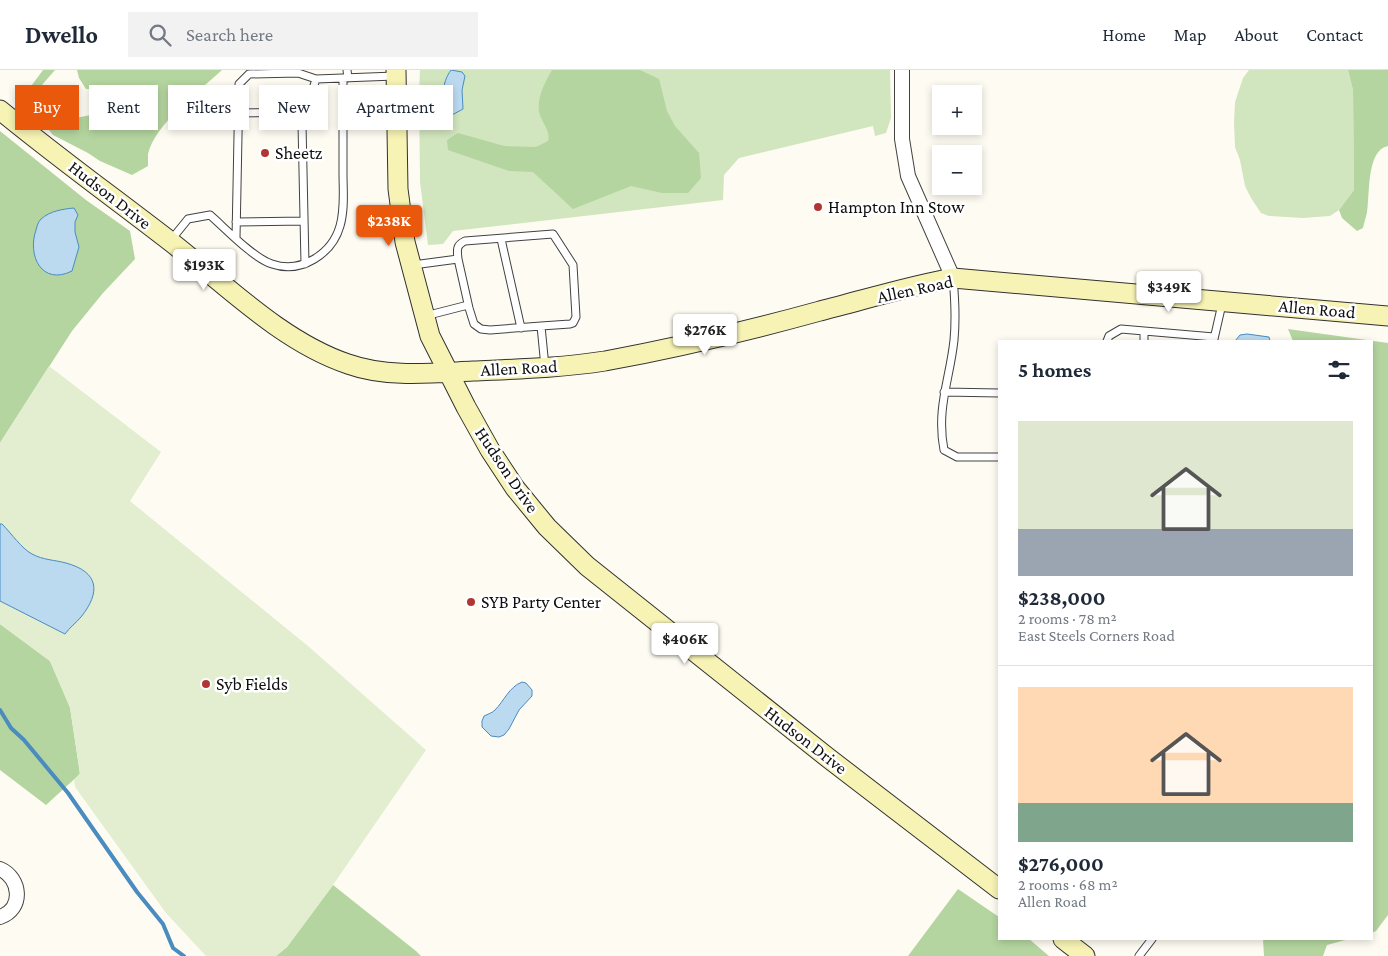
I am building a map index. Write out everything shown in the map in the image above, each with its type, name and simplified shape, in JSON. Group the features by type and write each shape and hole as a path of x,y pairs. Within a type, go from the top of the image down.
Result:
{"street":[{"path":"902,70 902,140 908,176 953,278"},
{"path":"396,73 398,189 404,242 430,336 448,372"},
{"name":"Hudson Drive","path":"0,110 170,241 238,298 289,334 326,356 364,369 384,373 448,372 490,450 515,488 547,527 587,566 827,757 998,888"},
{"name":"Allen Road","path":"448,372 545,367 636,355 953,278 1388,316"},
{"path":"0,868 11,876 17,889 17,896 15,904 10,911 0,917"},
{"path":"1064,940 1085,956"}],"lane":[{"path":"239,85 249,74 298,73 316,79 346,75 396,73"},
{"path":"170,241 188,219 210,215 247,248 271,264 288,267 305,264 322,255 335,238 343,213 346,75"},
{"path":"314,85 316,79"},
{"path":"236,238 238,130"},
{"path":"302,130 305,264"},
{"path":"236,222 304,221"},
{"path":"552,234 573,265 575,320 570,324 490,330 481,329 474,324 458,259 457,248 465,242 552,234"},
{"path":"501,239 521,328"},
{"path":"411,265 458,259"},
{"path":"953,278 955,303 954,341 944,392 941,432 944,450 957,457 998,457"},
{"path":"1107,340 1109,336 1121,329 1214,339 1223,301"},
{"path":"425,316 468,305"},
{"path":"541,326 545,367"},
{"path":"1144,331 1144,340"},
{"path":"944,392 998,393"},
{"path":"1139,956 1149,940"}],"green space":[{"path":"43,70 55,70 42,85 32,85"},
{"path":"77,70 222,70 205,85 168,85 168,120 152,143 148,154 148,166 132,175 100,161 53,135 49,130 79,130 79,117 89,115 89,130 158,130 158,85 89,85 89,89 86,89 79,78"},
{"path":"420,70 890,70 891,118 886,133 875,136 873,126 739,158 724,175 723,200 453,231 443,244 428,245 420,182 419,130 453,130 453,85 419,85"},
{"path":"552,70 640,70 659,79 667,111 675,126 699,153 701,178 688,193 662,193 631,186 573,209 533,172 509,171 448,150 447,140 458,133 504,146 536,147 548,141 549,138 540,115 539,104 544,86"},
{"path":"1249,70 1348,70 1353,90 1354,190 1339,210 1330,216 1303,218 1269,216 1261,213 1251,198 1245,186 1240,160 1235,147 1234,123 1235,102 1243,78"},
{"path":"1348,70 1388,70 1388,146 1381,149 1372,164 1367,214 1363,228 1357,231 1342,218 1339,210 1354,190 1353,90"},
{"path":"0,131 86,200 130,231 135,259 103,293 72,331 0,443"},
{"path":"1288,329 1367,340 1293,340"},
{"path":"1373,341 1388,343 1388,915 1373,932"},
{"name":"Syb Fields","path":"49,366 161,452 130,501 308,646 426,750 333,885 287,947 276,956 206,956 166,913 75,787 74,780 80,773 70,708 50,661 0,624 0,443"},
{"path":"0,624 50,661 70,707 80,774 46,805 0,770"},
{"path":"333,885 421,956 276,956 287,947"},
{"path":"958,889 998,916 998,940 1030,940 1049,956 908,956"},
{"path":"1263,940 1345,940 1327,945 1323,956 1264,956"}],"water":[{"path":"451,70 462,72 465,76 462,90 463,109 453,114 453,85 444,85"},
{"path":"74,208 78,215 75,222 75,232 79,247 72,271 61,275 52,275 39,266 36,258 34,240 37,226 41,219 52,212"},
{"path":"1240,335 1269,337 1270,340 1236,340"},
{"path":"0,524 20,545 32,554 40,558 77,567 91,577 94,591 92,599 81,617 65,634 0,601"},
{"path":"522,682 526,683 532,690 532,696 519,710 504,735 499,737 491,736 482,727 484,716 495,710 510,691"}],"waterway":[{"path":"0,710 11,728 24,740 68,793 137,892 163,924 173,948 184,956"}],"place":[{"name":"Sheetz","path":"265,153"},
{"name":"Hampton Inn Stow","path":"818,207"},
{"name":"SYB Party Center","path":"471,602"},
{"name":"Syb Fields","path":"206,684"}]}
